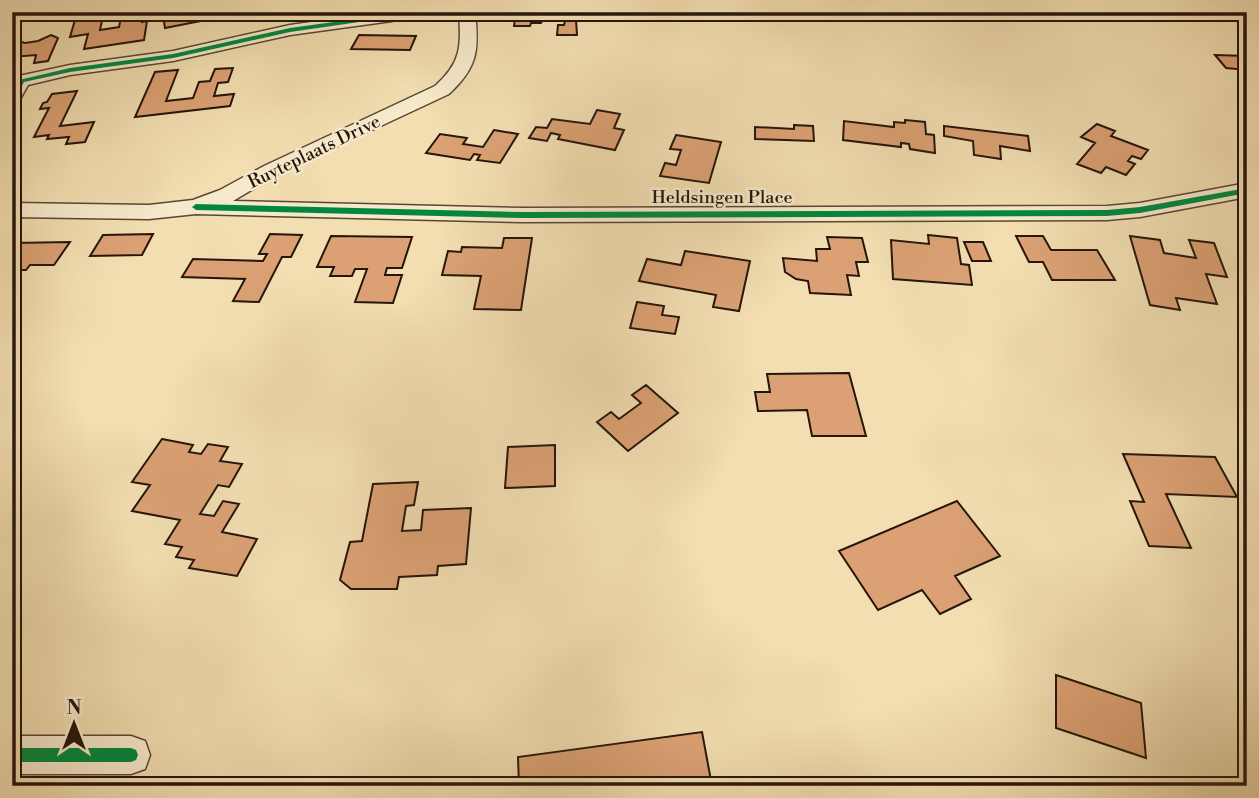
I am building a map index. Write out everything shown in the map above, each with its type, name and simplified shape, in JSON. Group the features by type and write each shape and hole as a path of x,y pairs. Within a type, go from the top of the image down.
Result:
{"street":[{"name":"Ruyteplaats Drive","path":"12,210 149,212 197,206 228,195 271,170 442,90 456,78 466,64 470,41 467,12"},
{"path":"15,87 70,70 173,55 290,30 392,16"},
{"name":"Heldsingen Place","path":"197,206 523,215 1107,213 1140,210 1247,190"},
{"path":"12,755 131,755"}],"building":[{"path":"127,12 144,12 142,22 147,21 144,40 84,49 88,34 70,37 75,20 103,16 100,30 119,27 121,17 126,17"},
{"path":"209,12 211,19 165,28 163,15"},
{"path":"535,12 579,12 578,16 571,16 571,20 576,20 577,35 557,35 558,25 564,25 565,21 542,21 531,23 530,26 514,26 515,18 530,18"},
{"path":"51,35 58,38 48,61 34,63 36,55 12,57 12,39 25,43"},
{"path":"359,35 416,36 410,50 351,49"},
{"path":"1215,55 1247,56 1247,70 1226,68"},
{"path":"233,68 228,82 218,83 214,96 234,94 230,106 135,117 155,72 178,70 166,101 193,98 199,82 210,81 215,69"},
{"path":"77,91 60,126 94,122 85,142 66,144 69,137 34,137 49,108 40,109 43,103 47,102 52,94"},
{"path":"597,110 620,114 614,128 624,130 615,150 558,139 560,135 551,133 547,141 529,138 536,127 547,128 552,119 590,124"},
{"path":"905,120 925,122 926,134 934,135 935,153 910,149 909,144 901,143 901,147 843,140 844,121 894,127 894,122 905,123"},
{"path":"1097,124 1115,131 1111,136 1148,150 1141,159 1132,156 1128,161 1135,164 1126,175 1106,167 1101,173 1077,164 1095,143 1081,137"},
{"path":"794,125 813,126 814,141 755,139 755,127 794,129"},
{"path":"944,126 1028,136 1030,151 1000,146 1001,159 974,155 973,141 944,136"},
{"path":"494,130 518,134 500,163 477,160 480,155 474,154 470,160 426,153 440,134 467,138 463,144 483,147"},
{"path":"676,135 721,142 709,183 660,176 665,163 676,165 681,150 670,149"},
{"path":"153,234 142,255 90,256 103,235"},
{"path":"270,234 302,235 291,257 282,257 259,302 233,301 245,279 182,277 193,259 263,261 267,254 259,254"},
{"path":"928,235 957,238 961,264 969,265 972,285 893,279 891,240 929,244"},
{"path":"331,236 412,237 402,268 387,268 385,275 402,275 393,303 355,302 367,269 355,269 352,276 330,276 334,267 317,267"},
{"path":"1016,236 1043,236 1051,250 1097,250 1115,280 1052,280 1043,262 1029,262"},
{"path":"1130,236 1160,240 1164,253 1196,258 1189,240 1214,243 1227,277 1206,274 1217,304 1176,298 1180,310 1150,305"},
{"path":"827,237 862,238 868,262 856,262 859,276 847,275 851,295 810,293 808,281 796,279 785,272 783,258 817,261 816,249 830,249"},
{"path":"504,238 532,238 521,310 474,309 481,276 442,275 448,251 461,252 462,247 502,248"},
{"path":"70,242 54,265 30,265 26,270 12,270 12,243"},
{"path":"964,242 983,242 991,261 972,261"},
{"path":"685,251 750,261 739,311 713,307 716,295 639,281 647,259 681,265"},
{"path":"637,302 664,306 662,315 679,317 675,334 630,328"},
{"path":"849,373 866,436 812,436 807,410 758,411 755,392 770,392 767,374"},
{"path":"646,385 678,413 628,451 597,422 611,412 619,419 641,403 632,395"},
{"path":"162,439 193,445 189,452 201,454 208,444 228,447 220,461 242,464 229,487 218,485 200,514 214,516 223,501 239,504 222,532 257,539 237,576 189,568 194,560 176,557 182,547 165,544 180,520 132,511 150,485 132,482"},
{"path":"555,445 555,486 505,488 508,447"},
{"path":"1123,454 1215,457 1237,497 1166,494 1191,548 1149,546 1130,501 1144,502"},
{"path":"418,482 414,505 406,506 402,531 421,530 423,510 471,508 466,564 438,566 437,575 399,577 397,589 351,589 340,580 350,542 362,541 373,484"},
{"path":"957,501 1000,556 955,576 971,599 940,614 922,590 878,610 839,551"},
{"path":"1056,675 1141,703 1146,758 1056,728"},
{"path":"702,732 712,786 519,786 518,757"}],"cycle path":[{"path":"12,97 21,81 70,70 173,56 290,30 392,16"},
{"path":"196,207 523,215 1107,213 1140,210 1247,190"},
{"path":"12,755 131,755"}]}
